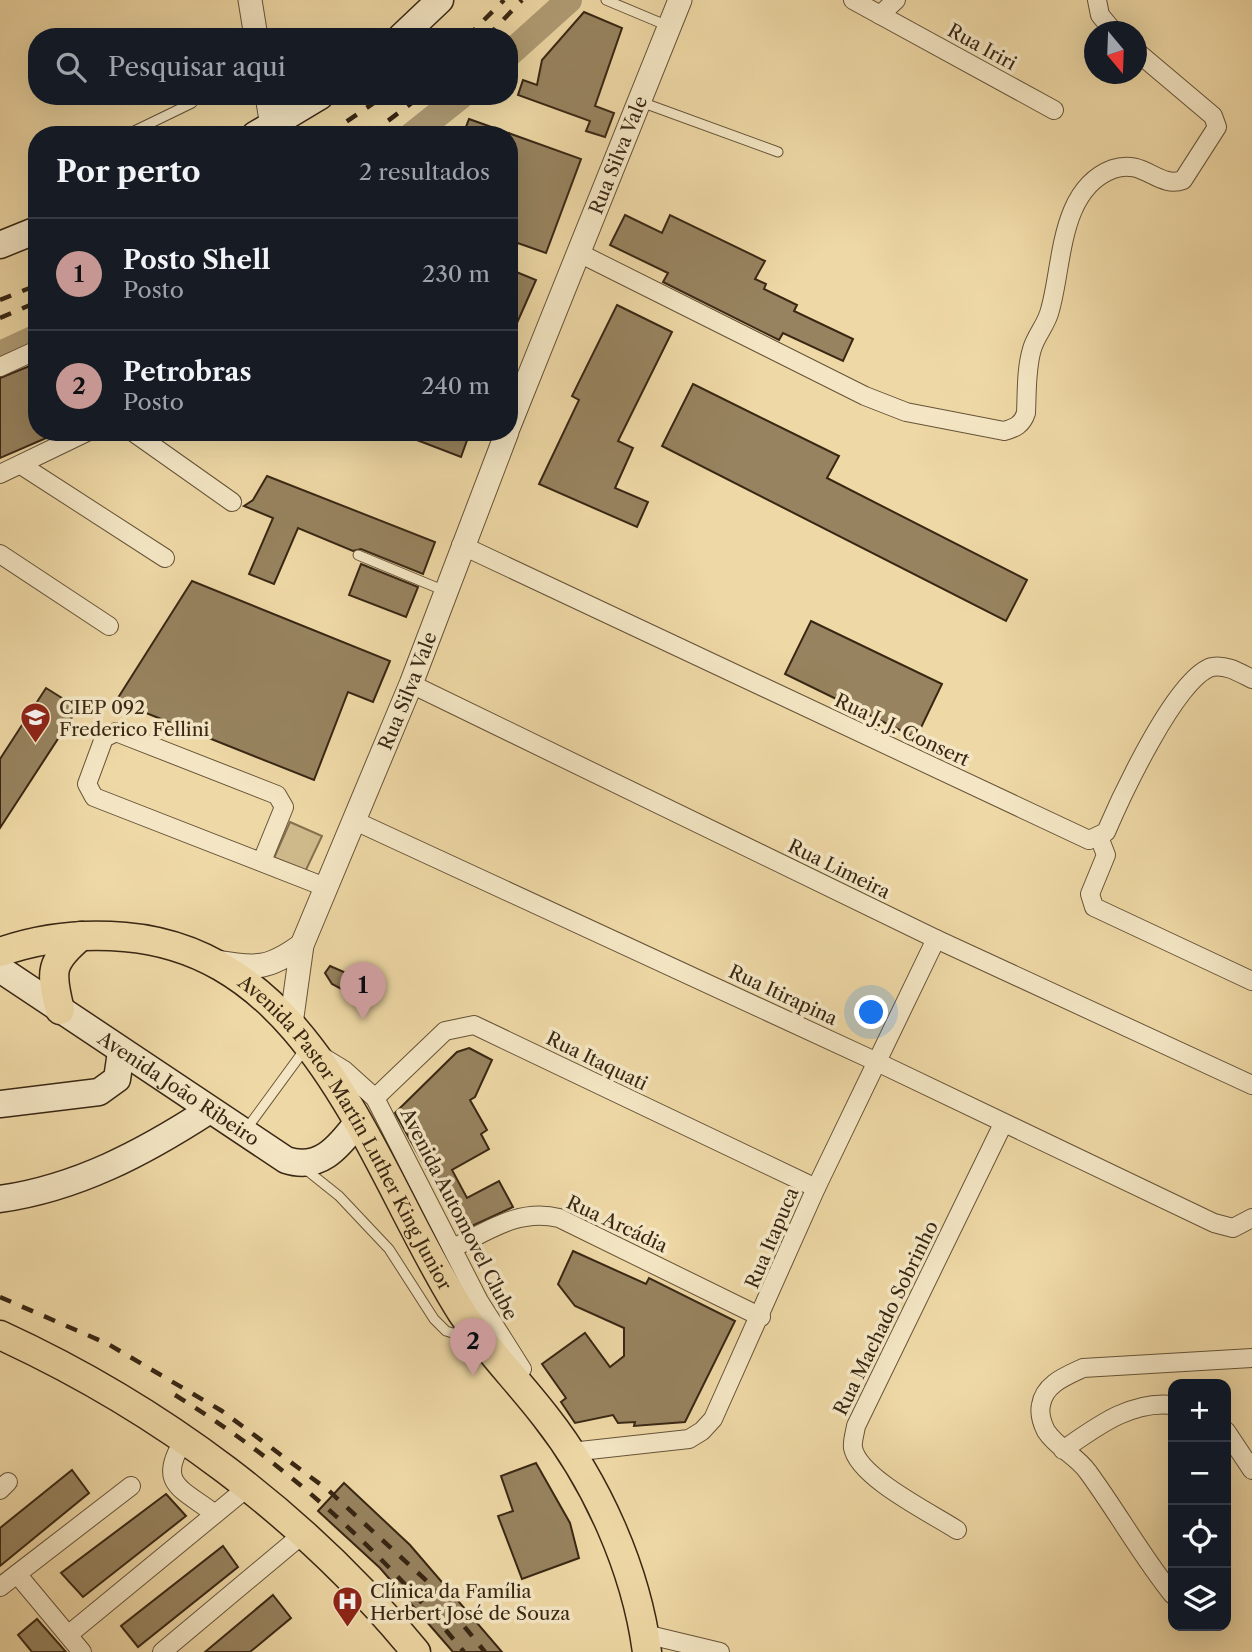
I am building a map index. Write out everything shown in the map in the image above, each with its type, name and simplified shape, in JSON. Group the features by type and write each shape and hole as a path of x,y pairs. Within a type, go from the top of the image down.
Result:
{"main road":[{"path":"410,28 440,0"},
{"path":"271,126 305,105"},
{"path":"0,245 28,234"},
{"path":"60,1010 53,982 55,965 65,949 81,936"},
{"name":"Avenida Pastor Martin Luther King Junior","path":"8,946 81,936 142,938 174,945 217,962 263,996 304,1040 357,1124 462,1312 571,1452 601,1508 624,1564 646,1643"},
{"name":"Avenida João Ribeiro","path":"0,969 208,1111 286,1160 299,1164"},
{"path":"0,1104 99,1092 117,1079 121,1052"},
{"path":"0,1199 75,1182 164,1139 208,1111"},
{"path":"299,1164 326,1157 340,1146 357,1124"},
{"path":"0,1335 73,1370 184,1440 248,1487 340,1566 416,1652"}],"street":[{"path":"250,0 255,28"},
{"name":"Rua Silva Vale","path":"518,404 680,0"},
{"name":"Rua Iriri","path":"853,0 1054,110"},
{"path":"880,15 897,0"},
{"path":"1097,0 1100,15 1105,21"},
{"path":"579,253 865,396 906,412 1004,431 1023,421 1026,413 1031,351 1049,313 1059,255 1081,195 1104,173 1129,166 1140,167 1168,182 1183,180 1217,127 1213,116 1147,60"},
{"path":"264,126 266,105"},
{"path":"0,367 28,354"},
{"path":"0,474 69,441"},
{"path":"146,441 232,502"},
{"name":"Rua Silva Vale","path":"304,1040 302,945 411,684 461,545 503,441"},
{"path":"21,465 165,558"},
{"name":"Rua J. J. Consert","path":"461,545 1070,833 1089,840 1099,837"},
{"path":"0,554 109,626"},
{"path":"1252,679 1225,666 1212,667 1198,674 1162,723 1106,832 1099,837 1105,855 1090,894 1094,907 1252,981"},
{"name":"Rua Limeira","path":"411,684 936,939 1252,1085"},
{"path":"262,861 284,807 277,795 116,732 104,738 87,784 90,793 325,887"},
{"name":"Rua Itirapina","path":"353,820 877,1062 1214,1223 1233,1228 1252,1217"},
{"name":"Rua Itapuca","path":"571,1452 677,1441 702,1431 713,1419 761,1317 816,1188 936,939"},
{"path":"217,962 257,968 283,959 302,945"},
{"name":"Rua Itaquati","path":"375,1098 445,1031 474,1025 816,1188"},
{"name":"Avenida Automovel Clube","path":"304,1040 375,1098 489,1321 523,1372 545,1416"},
{"name":"Rua Machado Sobrinho","path":"957,1530 871,1474 859,1461 853,1438 856,1426 1003,1124"},
{"name":"Rua Arcádia","path":"453,1248 520,1216 540,1213 559,1218 761,1317"},
{"path":"1168,1588 1134,1544 1086,1469 1063,1450 1045,1429 1040,1406 1051,1386 1083,1368 1105,1364 1169,1364 1252,1358"},
{"path":"1063,1450 1101,1424 1139,1406 1168,1405"},
{"path":"1231,1438 1252,1470"},
{"path":"184,1440 172,1459 170,1469 173,1478 215,1514"},
{"path":"0,1587 131,1486"},
{"path":"68,1635 248,1487"},
{"path":"162,1652 303,1534"},
{"path":"18,1574 82,1652"},
{"path":"646,1643 720,1652"}],"lane":[{"path":"606,0 670,27"},
{"path":"639,102 778,152"},
{"path":"145,126 188,105"},
{"path":"358,555 445,591"},
{"path":"244,1133 304,1040"},
{"path":"299,1164 339,1196 389,1249 434,1319 446,1331 458,1337 483,1342"}],"shaded area":[{"path":"290,822 322,836 305,872 274,858"}],"building":[{"path":"584,12 622,28 595,106 614,113 605,137 586,131 590,121 518,95 523,80 537,85 542,60"},
{"path":"469,119 488,126 466,126"},
{"path":"518,136 581,159 546,253 518,243"},
{"path":"625,215 662,233 670,215 765,261 755,279 766,284 764,289 797,305 794,311 853,339 843,361 783,333 779,340 663,282 668,273 610,245"},
{"path":"518,273 536,280 518,321"},
{"path":"617,305 672,332 618,441 633,448 615,488 648,502 637,527 539,484 579,400 572,396"},
{"path":"28,367 28,441 39,441 0,458 0,378"},
{"path":"693,384 839,456 827,478 1027,580 1006,621 662,446"},
{"path":"419,441 467,441 461,457"},
{"path":"267,476 435,542 423,574 361,549 353,551 298,528 274,584 249,574 273,518 244,506 253,500"},
{"path":"361,564 418,587 406,617 349,595"},
{"path":"192,581 390,661 373,702 348,692 314,780 116,701"},
{"path":"811,621 942,684 916,738 785,674"},
{"path":"46,688 78,708 0,828 0,759"},
{"path":"330,966 353,976 345,991 332,984 325,973"},
{"path":"469,1048 492,1060 475,1097 470,1100 487,1130 481,1134 489,1149 452,1170 467,1198 499,1181 513,1207 461,1231 395,1113 457,1052"},
{"path":"573,1251 646,1284 649,1278 735,1321 685,1422 634,1426 635,1422 618,1423 613,1415 575,1423 561,1402 566,1398 542,1364 585,1333 610,1367 624,1356 624,1328 575,1306 558,1284"},
{"path":"536,1463 570,1523 579,1558 522,1579 498,1516 513,1511 501,1476"},
{"path":"72,1470 89,1493 0,1566 0,1528"},
{"path":"344,1483 410,1545 502,1652 453,1652 380,1568 318,1511"},
{"path":"166,1494 186,1516 83,1597 61,1573"},
{"path":"223,1546 238,1567 138,1647 121,1626"},
{"path":"273,1595 291,1618 250,1652 205,1652"},
{"path":"37,1619 66,1652 32,1652 18,1635"}],"waterway":[{"path":"518,46 569,0"},
{"path":"423,126 450,105"},
{"path":"0,354 28,341"}],"railway":[{"path":"476,28 504,0"},
{"path":"496,28 522,0"},
{"path":"340,126 371,105"},
{"path":"381,126 409,105"},
{"path":"0,300 28,289"},
{"path":"0,318 28,306"},
{"path":"0,1297 108,1344 222,1411 328,1490 429,1583 485,1652"},
{"path":"175,1395 255,1450 330,1511 400,1579 464,1652"}],"place":[{"name":"CIEP 092 Frederico Fellini","path":"36,745"},
{"name":"Posto Shell","path":"363,1020"},
{"name":"Petrobras","path":"473,1376"},
{"name":"Clínica da Família Herbert José de Souza","path":"347,1629"}]}
